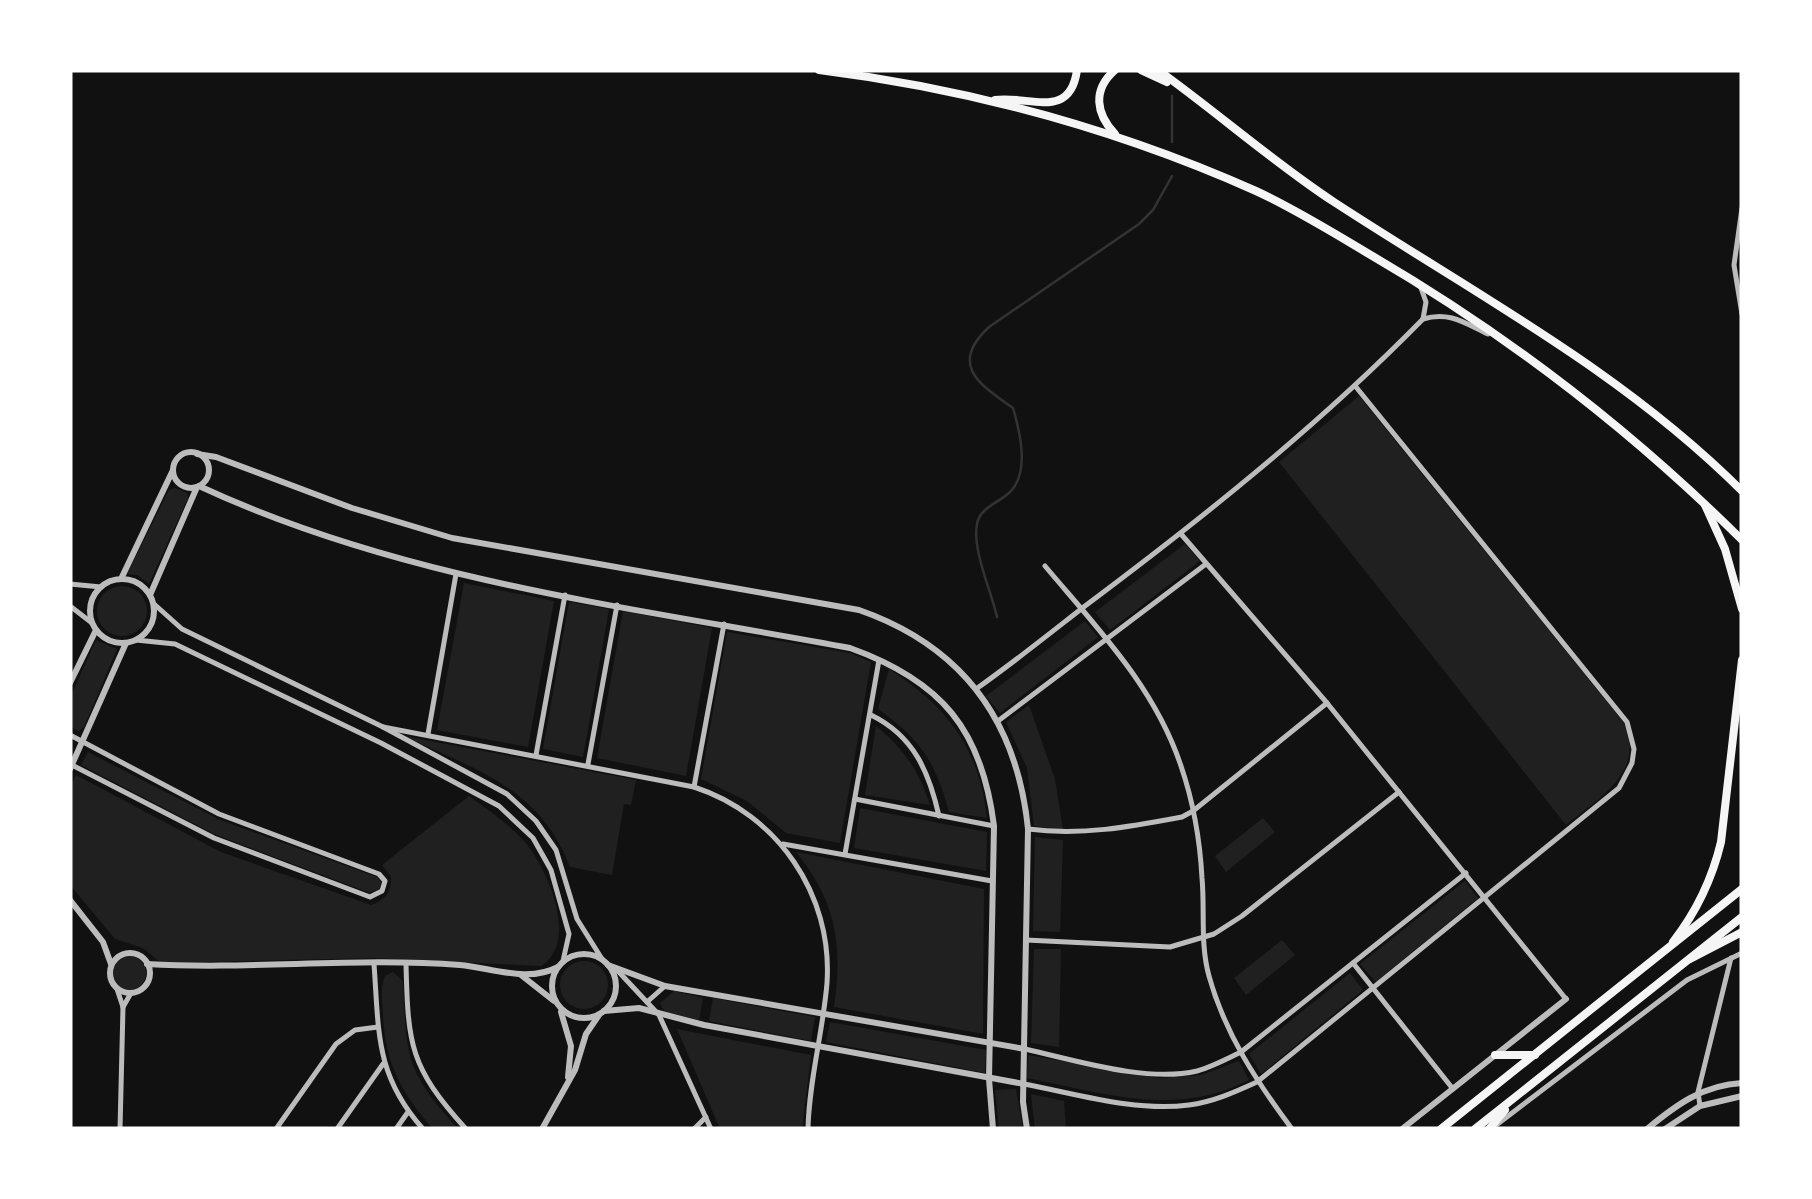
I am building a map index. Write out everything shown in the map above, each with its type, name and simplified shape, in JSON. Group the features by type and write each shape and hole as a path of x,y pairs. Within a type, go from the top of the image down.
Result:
{"main road":[{"path":"818,70 991,101 1118,137 1258,192 1418,283 1511,344 1630,437 1742,540"},
{"path":"991,101 1059,101 1071,92 1078,70"},
{"path":"1115,70 1103,82 1098,96 1100,114 1118,137"},
{"path":"1142,70 1198,98"},
{"path":"1158,70 1336,204 1624,387 1742,489"},
{"path":"1703,501 1725,549 1742,609"},
{"path":"1673,942 1700,903 1715,868 1742,660"},
{"path":"1441,1129 1742,889"},
{"path":"1475,1129 1742,917"},
{"path":"1690,959 1742,932"},
{"path":"1495,1055 1534,1055"},
{"path":"1490,1129 1518,1095"}],"street":[{"path":"1742,208 1734,265 1742,314"},
{"path":"1418,283 1426,302 1423,319"},
{"path":"976,690 1181,534 1356,387 1423,319 1452,316 1511,344"},
{"path":"520,974 574,1017 634,1008 989,1079 1157,1106 1190,1105 1222,1098 1257,1082 1619,788 1632,763 1634,749 1627,722 1356,387"},
{"path":"150,595 198,487 206,479 205,460 197,454"},
{"path":"122,579 181,456 197,454 216,457 352,508 452,538 859,610 888,620 936,648 976,690 998,721 1024,787 1028,829 1024,1084 1027,1129"},
{"path":"173,470 178,483 187,488 198,487 306,528 456,574 850,648 880,658 927,687 968,733 984,768 994,826 989,1079 993,1129"},
{"path":"1181,534 1326,704 1566,998 1402,1129"},
{"path":"998,721 1206,564"},
{"path":"1045,566 1107,640 1154,705 1181,765 1193,811 1202,876 1208,975 1226,1025 1257,1082 1292,1129"},
{"path":"428,735 456,574"},
{"path":"70,584 101,587 122,579 142,586 154,604 182,628 487,782 529,813 561,860 576,919 605,962 616,988 586,1034 579,1061 542,1129"},
{"path":"70,684 94,627 91,604 101,587"},
{"path":"536,756 564,595"},
{"path":"70,606 104,638 126,644 151,625 154,604"},
{"path":"588,765 618,605"},
{"path":"694,787 724,624"},
{"path":"136,640 175,644 381,743 499,806 533,838 551,870 569,934 551,984 571,1046 567,1084"},
{"path":"70,735 83,741 219,814 379,874 385,881 382,891 370,897 214,838 70,766 83,741 126,644"},
{"path":"845,854 880,658"},
{"path":"1028,829 1073,834 1182,817 1326,704"},
{"path":"870,714 899,733 916,751 933,787 940,816"},
{"path":"383,727 694,787 740,808 783,844 820,914 827,964 808,1129"},
{"path":"1026,940 1151,948 1203,938 1242,916 1399,792"},
{"path":"856,799 994,826"},
{"path":"783,844 994,881"},
{"path":"103,942 124,954 134,954 147,964 460,965 520,974 545,972 586,954 665,986 1156,1074 1200,1070 1241,1052 1466,873"},
{"path":"70,900 103,942 112,965 110,978 124,1007 120,1129"},
{"path":"112,965 124,954"},
{"path":"1490,1129 1687,980 1742,954"},
{"path":"1700,1106 1698,1092 1730,958"},
{"path":"1353,963 1453,1088"},
{"path":"147,964 149,973"},
{"path":"124,1007 131,993 145,986 149,973 158,964"},
{"path":"374,964 382,1064 408,1112 423,1129"},
{"path":"406,964 408,1024 414,1056 434,1094 466,1129"},
{"path":"618,970 660,1016 711,1129"},
{"path":"648,1002 665,986"},
{"path":"117,988 131,993"},
{"path":"276,1129 347,1034 378,1027"},
{"path":"336,1129 382,1064"},
{"path":"1646,1129 1698,1092 1742,1083"},
{"path":"1665,1129 1700,1106 1742,1096"},
{"path":"396,1129 408,1112"},
{"path":"694,1129 707,1116"}],"shaded area":[{"path":"1359,396 1624,723 1629,756 1624,770 1605,794 1566,825 1279,462"},
{"path":"169,490 187,493 188,498 149,584 137,575 127,574"},
{"path":"1185,544 1200,561 1110,630 1095,612"},
{"path":"464,583 554,601 528,747 437,730"},
{"path":"122,586 139,594 147,611 139,628 122,636 105,628 97,611 105,594"},
{"path":"569,602 609,609 583,757 543,749"},
{"path":"623,611 712,628 686,776 597,758"},
{"path":"1085,621 1098,637 1000,713 986,696"},
{"path":"727,632 850,653 871,662 840,843 786,833 747,801 701,779"},
{"path":"96,640 117,649 79,731 70,727 70,698"},
{"path":"889,669 928,698 957,731 976,770 987,818 949,812 924,753 878,709"},
{"path":"1029,705 1055,779 1063,830 1034,826 1027,768 1006,722"},
{"path":"876,726 909,761 930,805 865,795"},
{"path":"404,736 636,780 631,805 624,804 612,875 570,867 557,840 523,800 480,771"},
{"path":"88,752 220,820 377,877 381,882 379,889 370,893 214,834 81,765"},
{"path":"76,775 221,852 371,905 384,898 390,887 391,877 382,865 469,796 511,828 533,853 556,904 558,940 552,955 541,966 374,958 161,963 143,948 115,939 70,885 70,786"},
{"path":"860,808 987,832 986,871 854,848"},
{"path":"1263,818 1275,832 1226,872 1215,856"},
{"path":"1035,837 1063,840 1060,932 1033,931"},
{"path":"796,852 984,889 983,1034 834,1007 837,964 833,925 820,888"},
{"path":"1465,881 1478,898 1376,982 1360,964"},
{"path":"1282,940 1295,955 1246,995 1234,978"},
{"path":"1034,949 1061,949 1059,1047 1031,1043"},
{"path":"129,956 141,961 146,973 141,985 129,990 117,985 112,973 117,961"},
{"path":"584,961 601,968 608,985 601,1002 584,1009 567,1002 560,985 567,968"},
{"path":"393,972 403,981 408,1046 418,1076 458,1129 433,1129 397,1077 387,1048 382,1000 385,976"},
{"path":"1350,973 1363,990 1261,1074 1249,1054"},
{"path":"674,991 703,998 699,1021 666,1013 660,1003"},
{"path":"713,998 815,1017 811,1041 709,1021"},
{"path":"830,1022 986,1050 985,1073 826,1042"},
{"path":"677,1029 811,1055 802,1129 720,1129"},
{"path":"1028,1055 1159,1078 1201,1075 1239,1061 1249,1080 1194,1098 1139,1099 1027,1078"},
{"path":"1016,1089 1023,1129 999,1129 995,1090"},
{"path":"1031,1094 1064,1101 1066,1129 1035,1129"}],"waterway":[{"path":"1172,96 1172,142"},
{"path":"997,617 980,558 977,524 982,513 1016,484 1022,452 1013,408 973,373 971,352 989,327 1139,224 1153,210 1172,176"}]}
